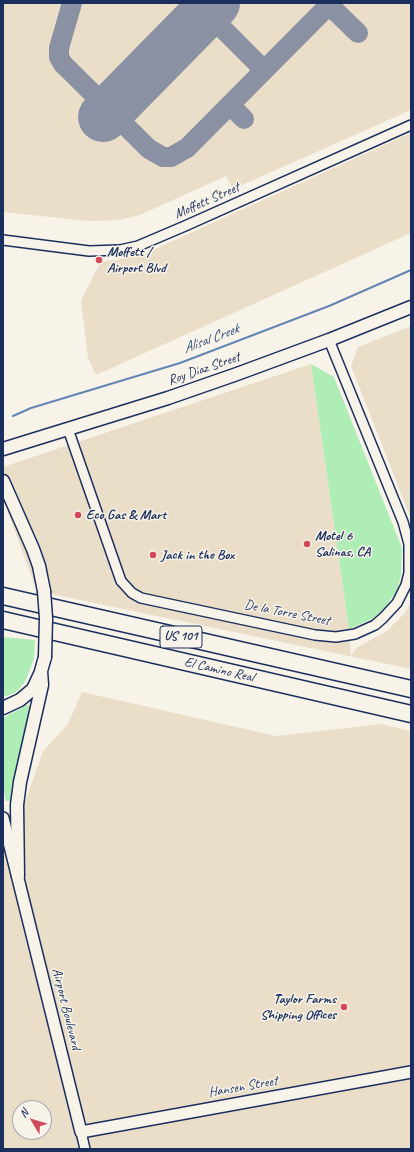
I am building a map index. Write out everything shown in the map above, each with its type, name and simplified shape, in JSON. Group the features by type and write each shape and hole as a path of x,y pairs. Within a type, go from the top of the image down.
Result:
{"highway":[{"name":"El Camino Real","path":"3,596 411,689"},
{"name":"El Camino Real","path":"3,620 411,714"},
{"path":"3,629 106,644"},
{"path":"360,677 388,676 411,680"}],"main road":[{"name":"Roy Diaz Street","path":"3,449 168,398 329,340 411,307"},
{"name":"Airport Boulevard","path":"3,481 29,538 39,566 44,591 46,618 45,657 41,671 42,685 20,782 18,805 18,876"},
{"path":"5,706 20,700 33,689 41,671"}],"street":[{"name":"Moffett Street","path":"3,240 89,250 120,250 138,246 411,125"},
{"name":"De la Torre Street","path":"68,429 120,581 132,593 141,598 315,635 336,637 355,634 375,625 391,611 397,603 406,585 409,573 409,544 400,515 329,340"},
{"name":"Airport Boulevard","path":"3,818 85,1149"},
{"name":"Hansen Street","path":"81,1132 411,1072"}],"shaded area":[{"path":"3,3 411,3 411,110 233,189 226,176 140,215 119,220 88,221 3,212"},
{"path":"411,133 411,233 96,375 88,358 81,301 101,261 116,260 146,253"},
{"path":"411,326 411,519 351,366 358,347"},
{"path":"311,364 349,629 351,656 356,648 387,631 405,613 411,602 411,669 37,591 3,499 3,467"},
{"path":"82,692 276,736 381,724 411,731 411,1149 3,1149 3,814 23,808 43,751 68,724"}],"green space":[{"path":"311,364 334,377 402,548 401,575 397,590 387,605 374,618 349,629"},
{"path":"3,637 35,640 34,659 25,682 15,693 6,696 3,696"},
{"path":"27,705 33,707 13,801 6,801 3,786 3,718"}],"waterway":[{"name":"Alisal Creek","path":"13,416 31,408 180,363 329,306 411,270"}],"taxiway":[{"path":"72,3 59,48 59,57 63,64 149,149 163,157 171,157 187,148 331,3"},
{"path":"197,3 264,70"},
{"path":"329,5 358,33"},
{"path":"230,105 244,119"}],"runway":[{"path":"103,117 215,3"}],"place":[{"name":"Moffett / Airport Blvd","path":"99,260"},
{"name":"Eco Gas & Mart","path":"78,515"},
{"name":"Motel 6 Salinas, CA","path":"307,544"},
{"name":"Jack in the Box","path":"153,555"},
{"name":"Taylor Farms Shipping Offices","path":"344,1007"}]}
